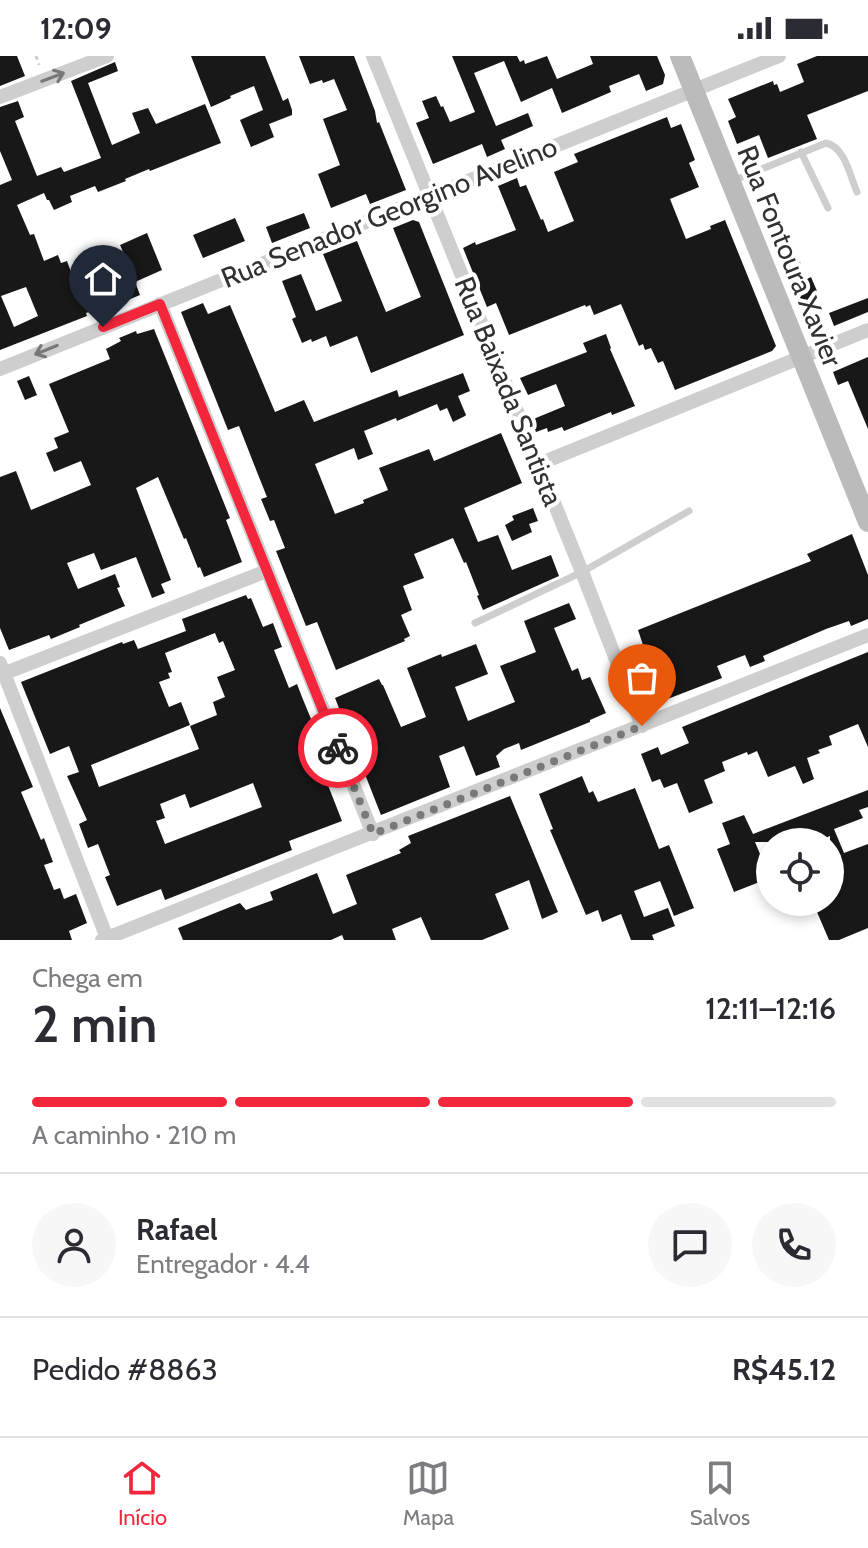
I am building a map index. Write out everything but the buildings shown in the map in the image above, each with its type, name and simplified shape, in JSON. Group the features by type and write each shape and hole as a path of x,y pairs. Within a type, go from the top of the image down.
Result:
{"main road":[{"name":"Rua Fontoura Xavier","path":"680,56 868,522"}],"street":[{"path":"0,97 107,56"},
{"name":"Rua Baixada Santista","path":"373,56 642,726"},
{"name":"Rua Senador Georgino Avelino","path":"0,369 779,56"},
{"path":"160,304 373,834"},
{"path":"539,464 868,330"},
{"path":"267,571 1,670 104,939 868,635"}],"lane":[{"path":"730,182 826,143 836,147 857,192"},
{"path":"801,152 828,208"},
{"path":"475,623 582,572 689,511"}],"way so far":[{"path":"338,748 373,834 642,726"}],"route":[{"path":"103,327 160,304 338,748"}]}
